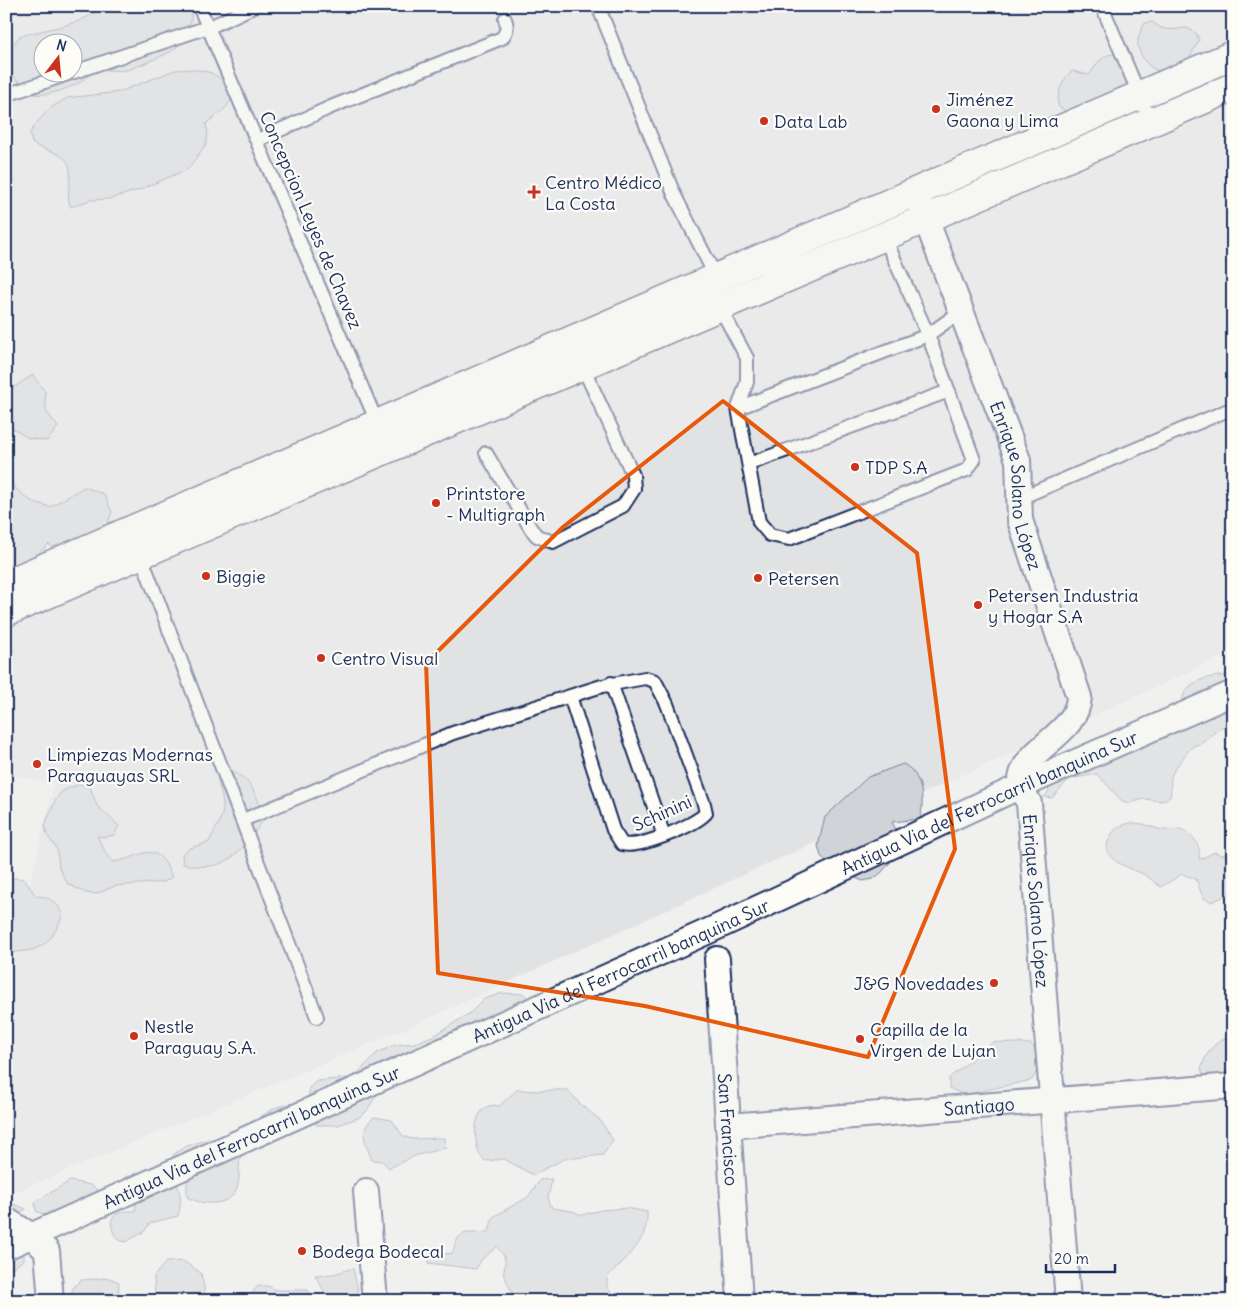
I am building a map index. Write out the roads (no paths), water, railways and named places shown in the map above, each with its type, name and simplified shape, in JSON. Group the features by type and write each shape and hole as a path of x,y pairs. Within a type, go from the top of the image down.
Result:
{"highway":[{"path":"6,612 135,543 383,436 615,320 716,279 1233,55"},
{"path":"383,436 582,365 1233,87"},
{"path":"6,584 135,543"}],"street":[{"name":"Enrique Solano López","path":"916,192 960,312 1018,460 1020,520 1079,697 1073,720 1030,760 1022,776 1021,786 1029,803 1054,1099 1068,1301"},
{"name":"Antigua Via del Ferrocarril banquina Sur","path":"6,1246 32,1236 713,929 1021,786 1233,693"},
{"name":"San Francisco","path":"717,959 740,1301"},
{"name":"Santiago","path":"728,1126 1233,1086"},
{"path":"366,1190 375,1301"},
{"path":"6,1220 32,1236 47,1251 51,1301"}],"lane":[{"name":"Concepcion Leyes de Chavez","path":"199,6 258,140 383,436"},
{"path":"6,95 208,26 255,6"},
{"path":"598,6 674,194 716,279"},
{"path":"1102,6 1151,123"},
{"path":"258,140 331,107 502,38 506,32 507,24 505,19"},
{"path":"719,306 747,358 747,382 738,408 759,522 770,535 789,539 967,470 974,460 928,335 884,236"},
{"path":"738,408 928,335 960,312"},
{"path":"486,454 531,529 545,540 553,542 623,506 634,489 633,475 582,365"},
{"path":"749,464 949,391"},
{"path":"1020,498 1233,408"},
{"path":"135,543 243,820 317,1017"},
{"name":"Schinini","path":"243,820 453,733 611,683 645,678 654,681 667,704 706,813 700,819 664,836 630,846 622,844 616,838 570,696"},
{"path":"611,683 664,836"}],"place":[{"name":"Jiménez Gaona y Lima","path":"936,109"},
{"name":"Data Lab","path":"764,121"},
{"name":"Centro Médico La Costa","path":"534,192"},
{"name":"TDP S.A","path":"855,467"},
{"name":"Printstore - Multigraph","path":"436,503"},
{"name":"Biggie","path":"206,576"},
{"name":"Petersen","path":"758,578"},
{"name":"Petersen Industria y Hogar S.A","path":"978,605"},
{"name":"Centro Visual","path":"321,658"},
{"name":"Limpiezas Modernas Paraguayas SRL","path":"37,764"},
{"name":"J&G Novedades","path":"994,983"},
{"name":"Nestle Paraguay S.A.","path":"134,1036"},
{"name":"Capilla de la Virgen de Lujan","path":"860,1039"},
{"name":"Bodega Bodecal","path":"302,1251"}]}
